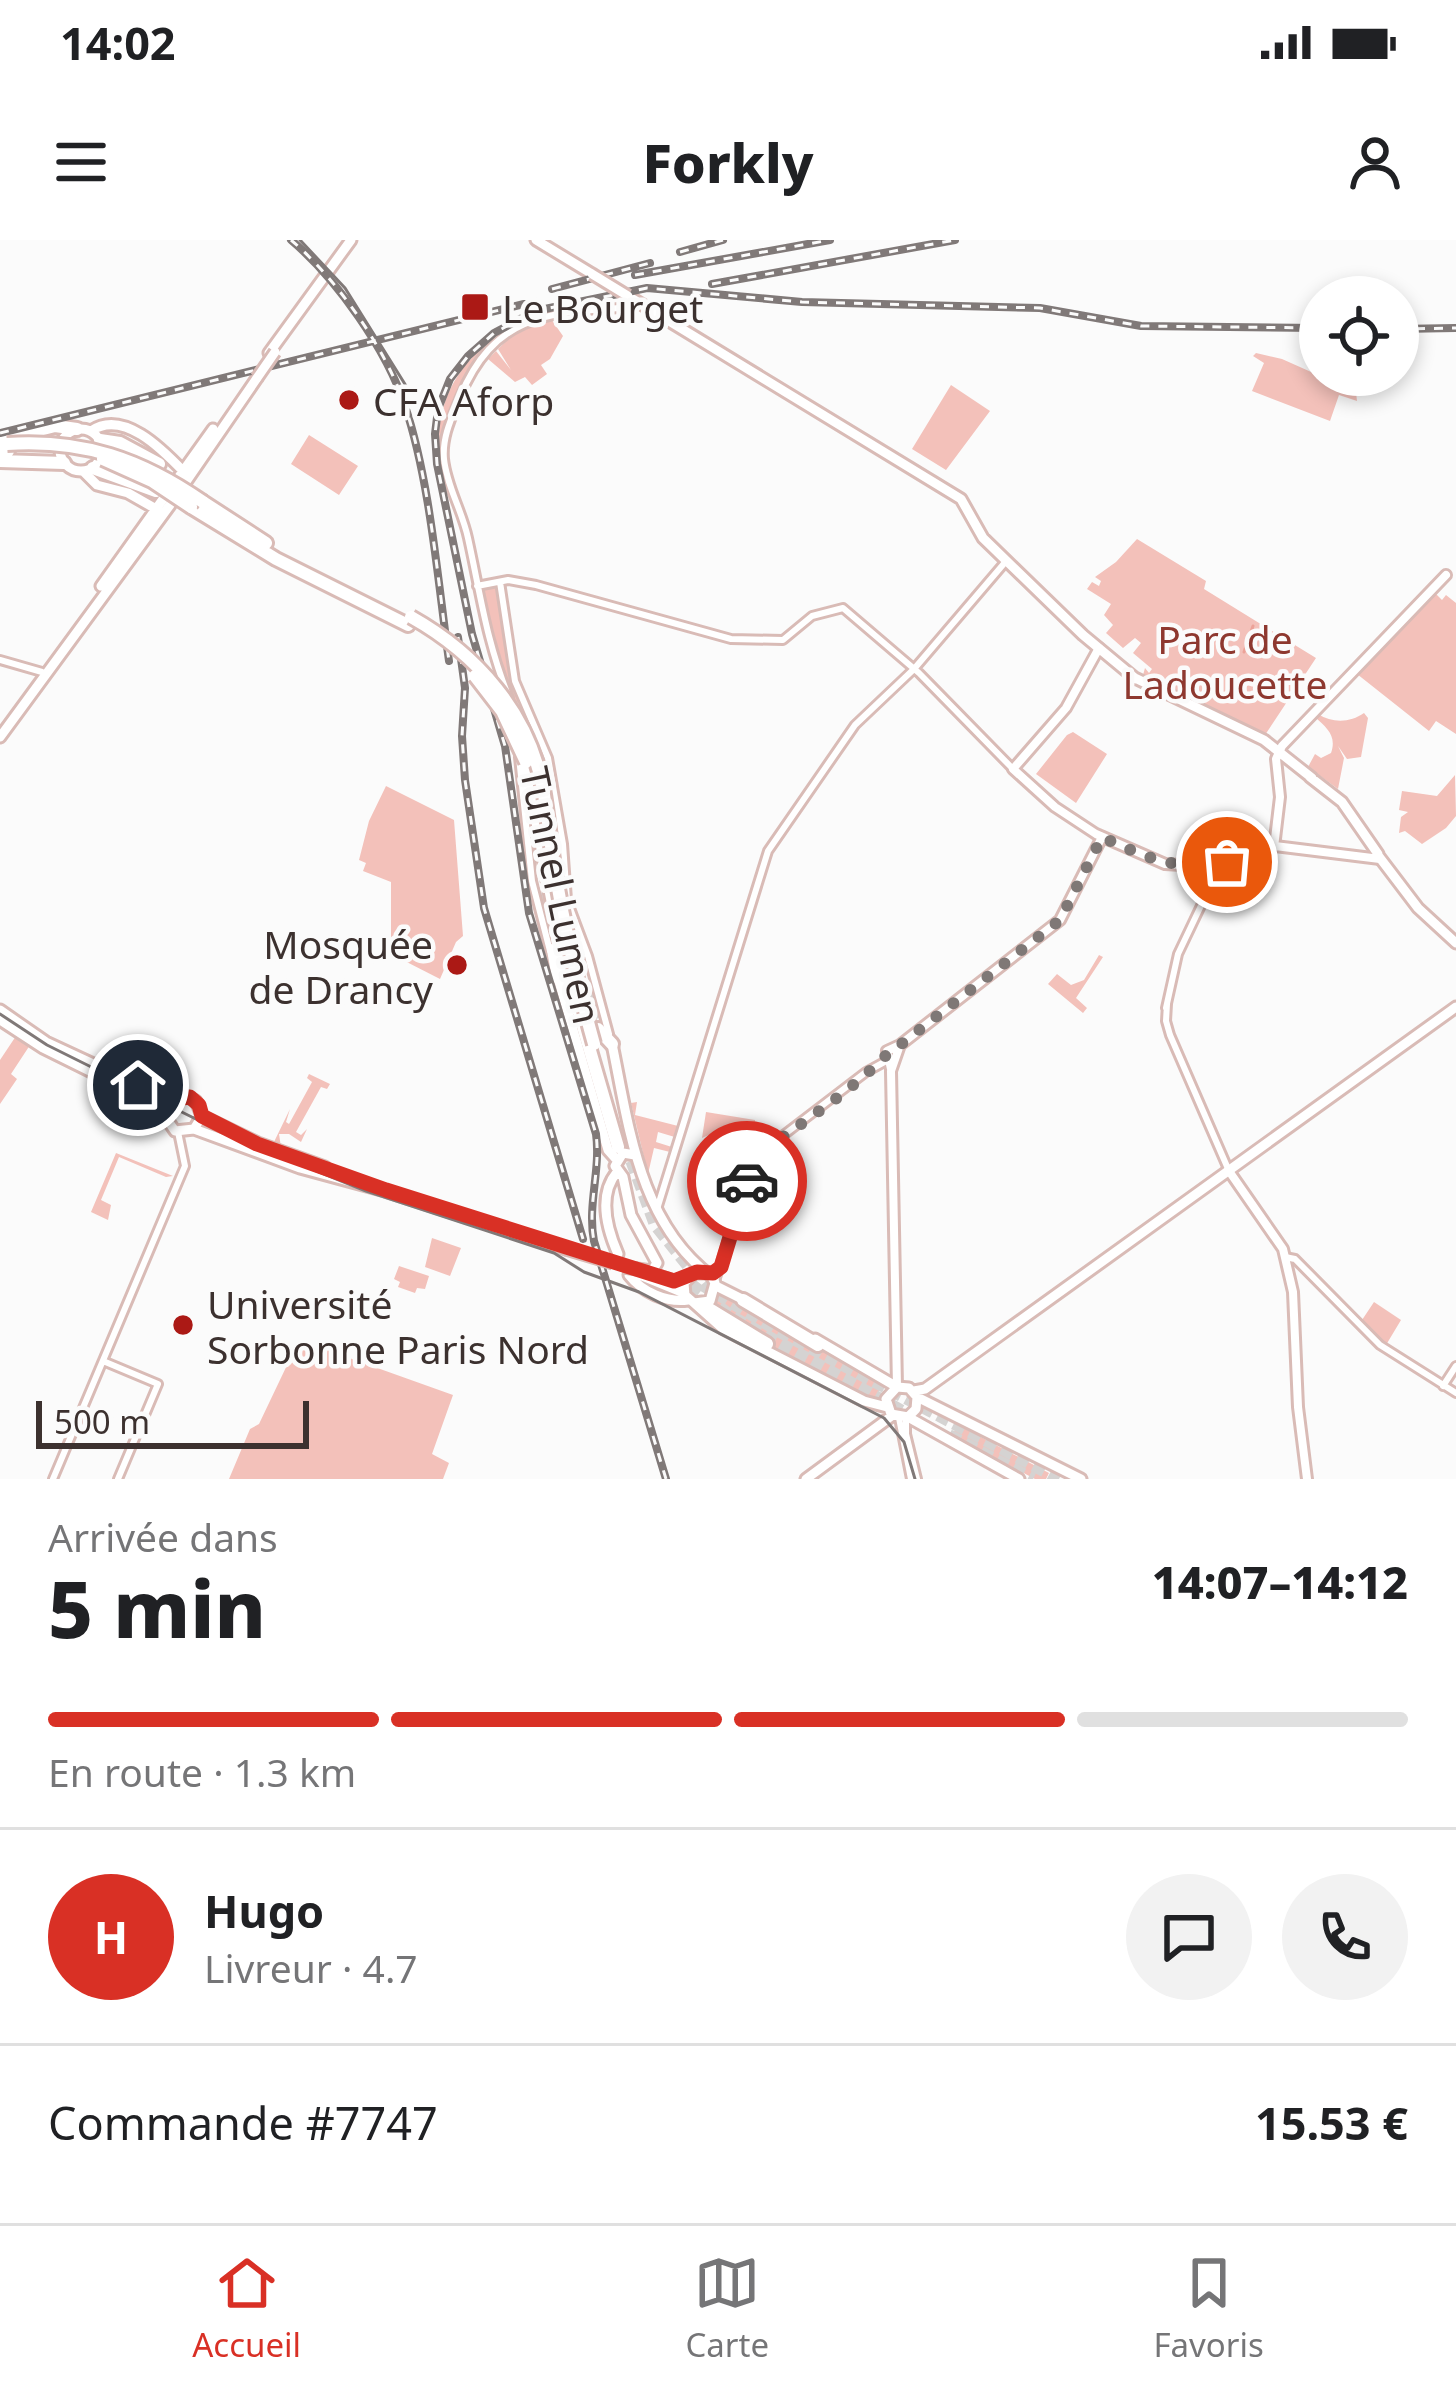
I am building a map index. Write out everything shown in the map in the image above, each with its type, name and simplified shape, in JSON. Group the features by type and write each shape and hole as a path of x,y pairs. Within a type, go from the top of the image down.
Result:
{"highway":[{"path":"3,449 55,427 89,434 164,461 199,508"},
{"path":"3,449 50,442 101,450 158,472 199,508 276,559 410,621"},
{"path":"3,449 64,463"},
{"path":"88,470 199,508 410,621"},
{"name":"Tunnel Lumen","path":"410,621 450,642 494,684 519,722 538,770 563,916 603,1036 626,1150"},
{"name":"Tunnel Lumen","path":"410,621 478,679 502,711 526,762 564,961 626,1150"},
{"path":"552,943 558,978"},
{"path":"692,1300 767,1344"},
{"path":"743,1300 818,1345"}],"main road":[{"path":"0,734 160,509 178,493 354,240"},
{"path":"536,240 964,504 983,538 1119,671 1247,733 1339,799 1370,848 1430,921 1456,943"},
{"path":"0,734 194,456 255,377"},
{"path":"88,470 101,459 89,434 66,435 60,446 64,463 88,470 98,485 160,509"},
{"path":"164,461 194,456"},
{"path":"164,461 184,470"},
{"path":"178,493 184,470"},
{"path":"1276,846 1277,753 1446,575"},
{"path":"1099,650 1066,708 1012,769 1054,807 1103,841 1168,865 1217,868 1276,846 1370,848"},
{"path":"899,1386 890,1057 1060,920 1103,841"},
{"path":"558,978 608,1150 626,1150"},
{"path":"915,1394 1456,1007"},
{"path":"0,1010 46,1042 171,1100"},
{"path":"0,1020 43,1048 126,1089 164,1115 167,1124 631,1271 669,1280 697,1272 711,1278"},
{"path":"603,1036 616,1062 626,1150 620,1174 631,1215 657,1263 652,1270 631,1271"},
{"path":"164,1115 171,1100 192,1098 202,1116 253,1142 355,1180"},
{"path":"187,1131 202,1116"},
{"path":"253,1142 266,1131 266,1146"},
{"path":"626,1150 677,1244 711,1278 899,1386 1081,1479"},
{"path":"620,1174 632,1177 639,1170"},
{"path":"1229,1171 1278,1239 1285,1257 1293,1292 1307,1479"},
{"path":"618,1254 606,1218 608,1185 620,1174"},
{"path":"631,1271 692,1300 722,1328 1019,1479"},
{"path":"686,1278 692,1300"},
{"path":"692,1300 712,1298 711,1278"},
{"path":"897,1414 888,1394 899,1386"},
{"path":"806,1479 897,1414 916,1409 915,1394"},
{"path":"905,1431 911,1426 924,1428"}],"street":[{"path":"558,978 532,881 517,719 488,640 467,535 444,460 447,431 466,383 494,347 529,321 564,310 634,307 632,299"},
{"path":"657,1202 766,854 855,725 914,668 1006,560"},
{"path":"477,586 500,582 550,588 736,640 783,640 821,611 843,608 914,668 1012,769"},
{"path":"500,582 514,681 548,758 567,900 592,972 603,1036"},
{"path":"0,660 42,672"},
{"path":"1217,868 1178,954 1165,1022 1229,1171"},
{"path":"711,1278 721,1267 756,1161 890,1057"},
{"path":"53,1479 185,1165 182,1144 187,1131"},
{"path":"1285,1257 1295,1259 1380,1345 1456,1393"},
{"path":"103,1361 158,1384 118,1479"},
{"path":"1443,1386 1456,1366"},
{"path":"897,1414 914,1479"},
{"path":"897,1414 914,1479"}],"green space":[{"path":"549,316 563,336 541,365 547,374 532,385 525,377 515,382 488,359 496,351 511,370 498,349 518,330"},
{"path":"495,338 459,391 440,454 441,420 451,388 469,361"},
{"path":"1253,356 1299,367 1299,396 1339,396 1330,421 1252,391 1264,363"},
{"path":"951,385 990,411 946,470 912,449"},
{"path":"309,435 358,466 339,495 291,464"},
{"name":"Parc de Ladoucette","path":"1137,539 1206,581 1204,589 1316,658 1265,735 1143,675 1145,668 1149,673 1152,669 1133,653 1141,643 1135,638 1123,648 1106,633 1113,625 1104,615 1111,604 1087,589 1092,582 1099,586 1101,581 1095,577"},
{"path":"496,587 520,701 515,704 483,609 481,590"},
{"path":"1434,592 1456,603 1456,734 1436,721 1429,731 1357,674"},
{"path":"1364,713 1368,718 1361,757 1347,759 1338,746 1344,758 1338,789 1308,767 1315,754 1321,758 1333,747 1330,733 1315,717 1347,720"},
{"path":"1073,732 1107,754 1076,803 1036,774"},
{"path":"1455,775 1456,816 1446,828 1422,844 1405,831 1399,833 1401,817 1408,812 1399,810 1402,791 1437,796"},
{"path":"386,786 454,820 463,936 440,979 391,954 391,882 363,871 366,863 359,860 369,821"},
{"path":"1099,955 1103,957 1076,998 1087,1008 1083,1013 1048,984 1057,974 1071,985 1084,980"},
{"path":"16,1036 30,1045 11,1074 17,1079 0,1104 0,1060"},
{"path":"309,1074 330,1084 327,1089 321,1087 296,1132 301,1135 307,1129 301,1142 279,1134 281,1147 273,1144 290,1109 289,1124 312,1082"},
{"path":"637,1102 635,1115 682,1127 678,1138 658,1132 656,1142 675,1148 674,1153 654,1148 648,1174 631,1103"},
{"path":"706,1112 755,1120 753,1145 711,1134 702,1138"},
{"path":"116,1153 173,1176 119,1157 101,1200 111,1205 108,1220 91,1212"},
{"path":"432,1238 461,1248 450,1276 425,1267"},
{"path":"399,1266 429,1276 425,1289 417,1288 415,1293 398,1287 400,1282 394,1279"},
{"path":"721,1296 817,1347 820,1344 884,1382 873,1402 766,1348 712,1308"},
{"path":"1374,1302 1401,1320 1386,1345 1362,1320"},
{"path":"299,1340 453,1395 432,1454 449,1463 443,1479 229,1479 250,1429 259,1424"},
{"path":"958,1425 1049,1473 1046,1479 1035,1479 952,1435"}],"waterway":[{"path":"1244,652 1253,626"}],"tunnel":[{"path":"546,892 552,943"},
{"path":"585,991 598,1029"},
{"path":"625,1144 655,1225 704,1286 778,1331 1059,1479"},
{"path":"691,1284 731,1316 915,1418"},
{"path":"949,1435 1033,1479"}],"tram line":[{"path":"300,240 345,288 408,389"},
{"path":"0,1014 47,1045 228,1135 366,1191 554,1253 584,1272 639,1292 884,1418 904,1442 915,1479"}],"railway":[{"path":"291,240 358,316 397,384 427,499 449,661"},
{"path":"680,252 723,240"},
{"path":"635,275 830,240"},
{"path":"712,284 955,240"},
{"path":"552,289 650,263"},
{"path":"666,1479 594,1241 596,1134 529,913 505,746 472,634 437,464 438,409 450,379 494,333 535,311 647,288 802,302 1040,308 1141,326 1299,328"},
{"path":"0,433 524,304"},
{"path":"1419,329 1456,328"},
{"path":"458,637 465,688 465,780 484,908 583,1239"}],"way so far":[{"path":"747,1181 750,1156 760,1154 1056,923 1102,837 1168,865 1214,867 1227,862"}],"place":[{"name":"Le Bourget","path":"475,307"},
{"name":"CFA Aforp","path":"349,400"},
{"name":"Mosquée de Drancy","path":"457,965"},
{"name":"Université Sorbonne Paris Nord","path":"183,1325"}],"route":[{"path":"138,1085 166,1100 190,1097 202,1116 257,1144 511,1233 679,1282 721,1267 747,1181"}]}
